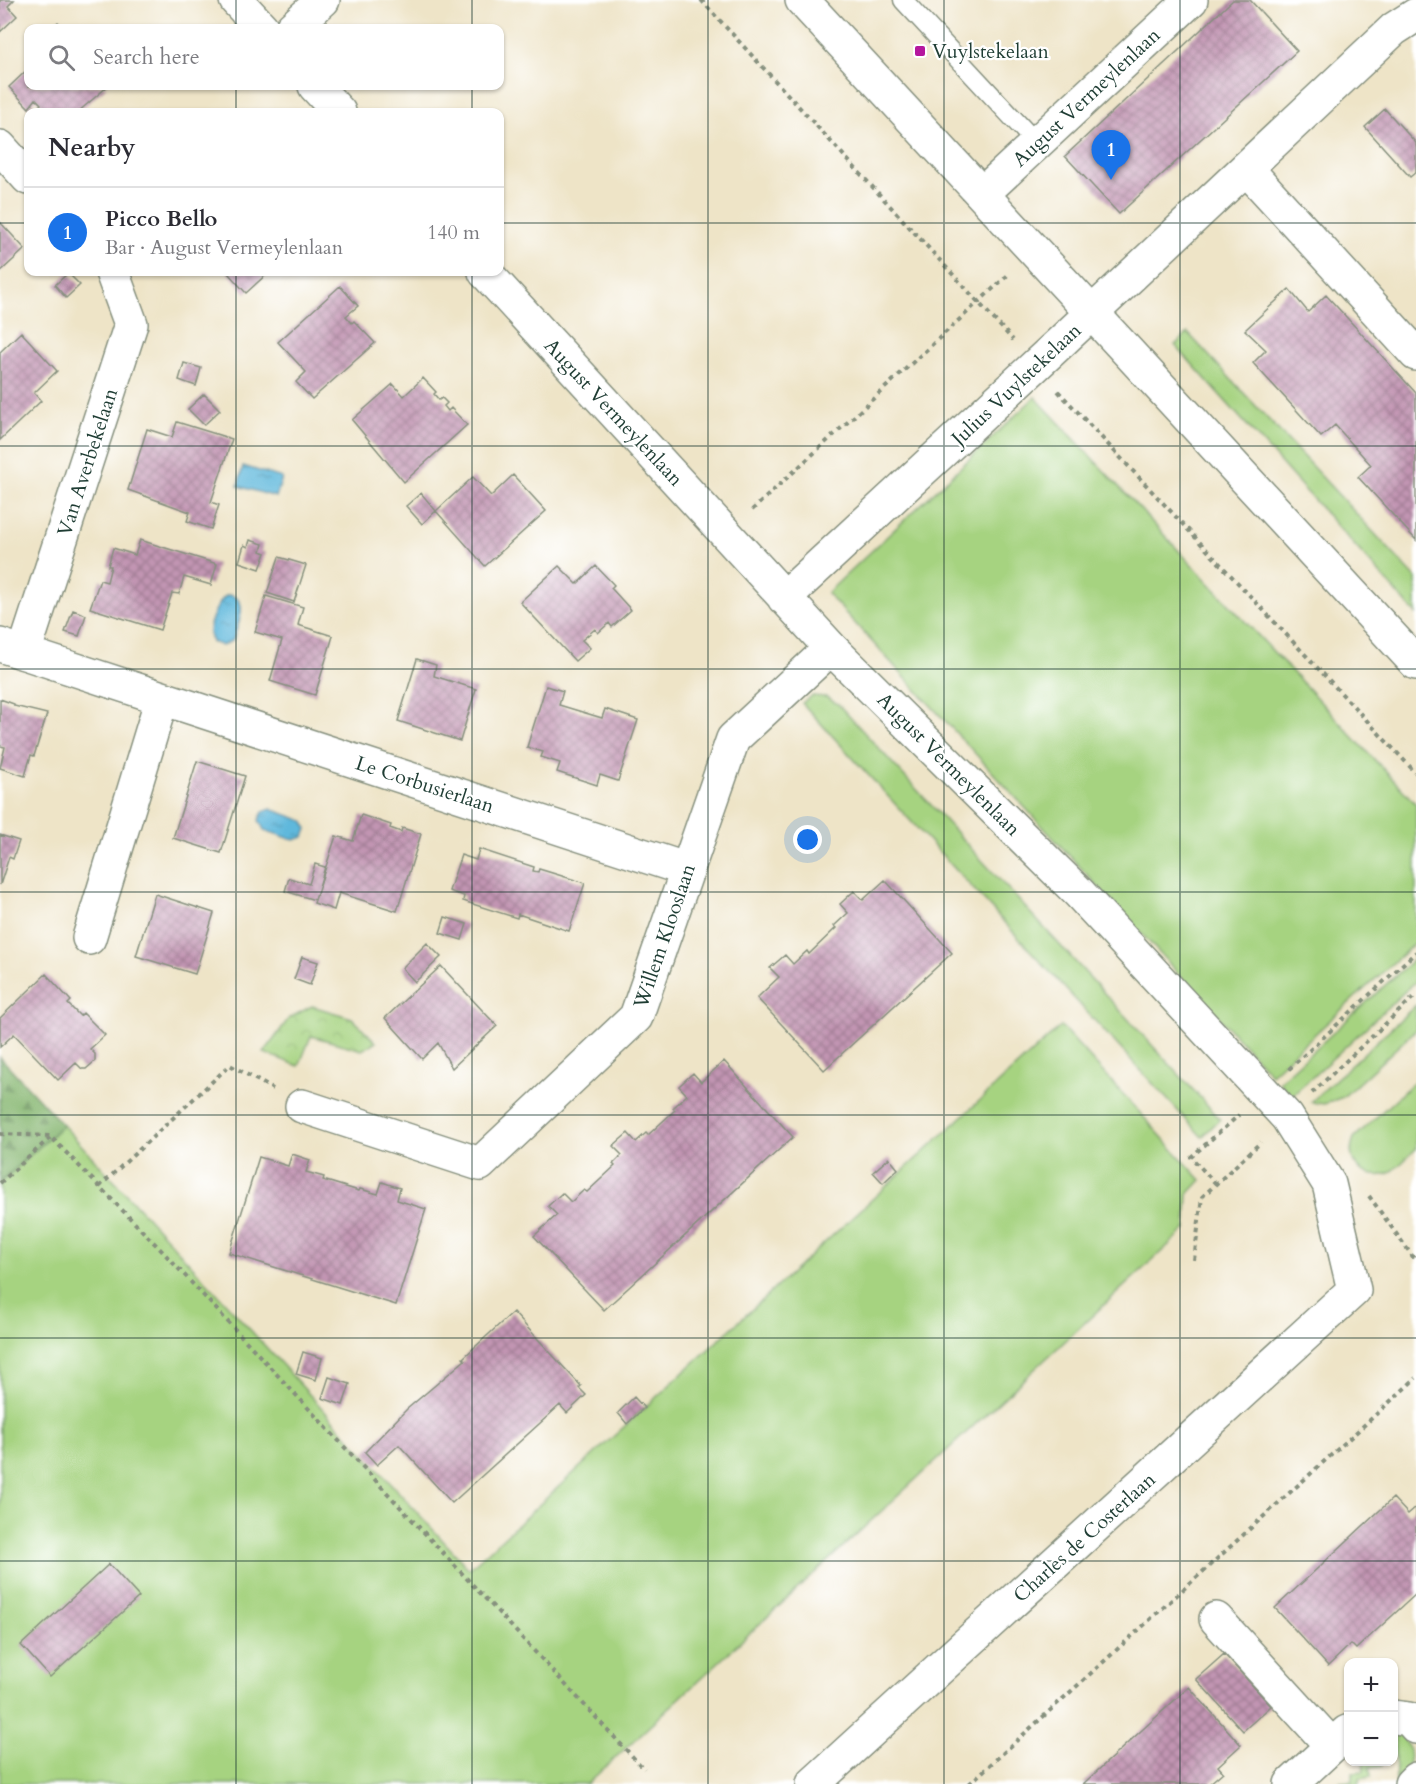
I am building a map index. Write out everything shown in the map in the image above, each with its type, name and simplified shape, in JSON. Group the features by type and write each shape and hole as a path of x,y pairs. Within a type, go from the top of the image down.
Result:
{"street":[{"path":"236,0 258,24"},
{"path":"296,24 323,0"},
{"path":"802,0 1416,663"},
{"name":"August Vermeylenlaan","path":"982,194 1191,0"},
{"name":"Julius Vuylstekelaan","path":"784,598 1092,314 1144,262 1394,29 1416,15"},
{"path":"319,90 335,108"},
{"path":"0,147 24,174"},
{"path":"1246,168 1416,354"},
{"name":"Van Averbekelaan","path":"12,649 131,324 113,276"},
{"name":"August Vermeylenlaan","path":"489,276 831,648 1079,893 1287,1117 1329,1184 1354,1290"},
{"name":"Willem Klooslaan","path":"302,1106 480,1164 636,1017 733,739 831,648"},
{"name":"Le Corbusierlaan","path":"12,649 688,870"},
{"path":"89,938 162,698"},
{"name":"Charles de Costerlaan","path":"813,1784 1354,1290"},
{"path":"1216,1618 1340,1738 1291,1784"},
{"path":"1411,1784 1416,1779"}],"lane":[{"path":"903,0 1036,143"}],"path":[{"path":"726,534 1034,251"},
{"path":"1216,1184 1191,1157 1416,952"},
{"path":"1312,1094 1416,995"},
{"path":"99,1187 230,1065 302,1106"},
{"path":"1194,1260 1202,1197 1287,1117"},
{"path":"0,1134 51,1137 163,1252 644,1768"},
{"path":"0,1183 51,1137"},
{"path":"1411,1255 1416,1261"},
{"path":"969,1784 1416,1378"}],"green space":[{"path":"1188,333 1416,578 1416,614 1175,345"},
{"path":"1035,397 1416,804 1416,942 1271,1074 827,593"},
{"path":"812,696 826,697 838,704 1220,1119 1202,1137 802,703"},
{"path":"1416,957 1416,981 1292,1096 1279,1082"},
{"path":"1416,1005 1416,1030 1343,1097 1324,1104 1311,1102"},
{"path":"312,1006 352,1018 376,1042 362,1050 311,1036 299,1066 264,1053 289,1018"},
{"path":"1061,1026 1201,1180 1188,1194 1186,1229 587,1784 0,1784 0,1183 63,1125 469,1569"},
{"path":"0,1057 63,1125 0,1183"},
{"path":"1416,1080 1416,1149 1391,1172 1374,1175 1362,1171 1354,1163 1352,1157 1351,1149 1354,1138"},
{"path":"1398,1734 1405,1741 1410,1755 1407,1767 1396,1781"},
{"path":"1363,1766 1382,1766 1370,1768 1371,1777 1359,1779 1359,1784 1340,1784 1340,1782 1352,1781 1352,1772 1364,1771"}],"water":[{"path":"243,466 282,478 276,497 238,486"},
{"path":"228,595 239,601 241,613 233,640 222,646 212,642 209,628 218,605"},
{"path":"271,809 304,821 307,829 304,837 294,840 264,830 259,820 263,812"}],"building":[{"path":"0,0 14,0 8,6 17,16 0,32"},
{"path":"1233,0 1250,0 1297,51 1119,214 1065,156"},
{"path":"24,73 24,90 103,90 83,108 41,108 39,106 41,104 36,99 29,108 9,87"},
{"path":"1385,109 1416,143 1416,172 1410,177 1365,127"},
{"path":"0,222 24,250 0,272"},
{"path":"65,276 71,276 80,285 66,298 55,285"},
{"path":"231,276 265,276 246,293"},
{"path":"340,286 358,306 346,316 375,343 312,399 296,382 306,372 278,342"},
{"path":"1289,289 1308,312 1326,295 1416,393 1416,540 1358,477 1371,465 1335,425 1321,437 1253,363 1266,350 1245,330"},
{"path":"21,332 57,371 34,393 41,401 0,440 0,352"},
{"path":"184,363 201,368 196,386 179,380"},
{"path":"423,378 436,392 434,394 439,400 442,398 447,403 444,406 448,411 451,408 467,425 404,482 352,420 393,384 404,396"},
{"path":"204,394 220,410 204,425 188,409"},
{"path":"177,422 232,439 211,502 219,505 211,529 187,521 190,512 128,490 147,429 172,437"},
{"path":"513,475 546,511 485,566 436,511 473,477 491,496"},
{"path":"421,493 436,511 422,524 406,506"},
{"path":"140,540 217,564 211,585 184,577 179,594 172,593 160,630 90,608 100,580 107,582 113,548 135,555"},
{"path":"250,540 263,544 261,551 266,553 260,569 239,562 244,545 248,547"},
{"path":"279,557 306,565 294,602 267,593"},
{"path":"559,566 577,584 596,566 614,585 611,588 631,610 612,627 609,623 598,633 595,629 582,640 590,648 575,661 520,602"},
{"path":"266,596 303,607 298,625 333,636 315,695 270,681 282,640 255,632"},
{"path":"73,610 86,615 79,636 65,632"},
{"path":"417,659 436,665 434,676 476,689 460,741 398,721"},
{"path":"546,686 563,691 559,705 602,718 605,709 638,720 618,781 600,775 597,785 557,772 560,763 541,757 543,752 527,747"},
{"path":"0,699 14,706 47,714 25,776 0,768 5,747 0,746"},
{"path":"197,761 245,776 221,853 173,838"},
{"path":"361,815 391,825 390,828 401,832 402,828 421,834 397,911 339,893 334,910 314,903 336,836 353,841"},
{"path":"0,835 19,841 13,859 9,857 0,885"},
{"path":"479,849 534,867 533,871 538,872 539,869 585,883 569,931 518,914 517,918 463,901 464,896 449,891 461,855 476,860"},
{"path":"315,864 325,867 315,900 285,891 289,878 309,884"},
{"path":"885,880 952,953 824,1070 757,998 779,977 770,968 785,955 793,964 807,951 809,954 848,913 840,904 854,891 863,900"},
{"path":"155,894 214,913 195,974 136,956"},
{"path":"445,917 467,924 462,940 440,933"},
{"path":"427,943 441,957 415,982 402,968"},
{"path":"302,957 318,962 310,985 294,979"},
{"path":"441,966 497,1026 452,1068 438,1043 422,1059 385,1018"},
{"path":"46,974 71,1001 68,1004 80,1016 83,1013 105,1035 90,1049 95,1054 95,1061 86,1069 82,1069 76,1063 58,1080 14,1034 0,1047 0,1018"},
{"path":"724,1061 793,1137 604,1310 534,1236 557,1215 548,1206 562,1193 571,1202 584,1190 587,1192 615,1166 613,1164 622,1155 613,1146 628,1133 636,1142 646,1133 648,1135 675,1110 673,1108 687,1095 679,1086 693,1073 701,1082"},
{"path":"292,1154 310,1160 306,1172 324,1177 323,1180 378,1194 382,1182 400,1188 397,1200 426,1209 396,1305 229,1253 259,1157 288,1166"},
{"path":"889,1158 898,1169 883,1183 873,1172"},
{"path":"513,1312 581,1386 579,1388 586,1395 567,1413 560,1405 452,1503 399,1445 377,1465 365,1452 407,1409 465,1360 463,1358"},
{"path":"303,1352 322,1358 316,1380 296,1374"},
{"path":"329,1377 350,1384 343,1405 322,1398"},
{"path":"634,1397 644,1408 627,1424 618,1413"},
{"path":"1393,1498 1408,1514 1416,1507 1416,1594 1356,1649 1351,1644 1328,1666 1275,1608"},
{"path":"109,1564 139,1597 50,1677 21,1645"},
{"path":"1224,1654 1271,1706 1243,1731 1196,1679"},
{"path":"1189,1687 1241,1745 1218,1766 1223,1772 1209,1784 1083,1784"}],"place":[{"name":"Vuylstekelaan","path":"920,51"},
{"name":"Picco Bello","path":"1111,180"}]}
